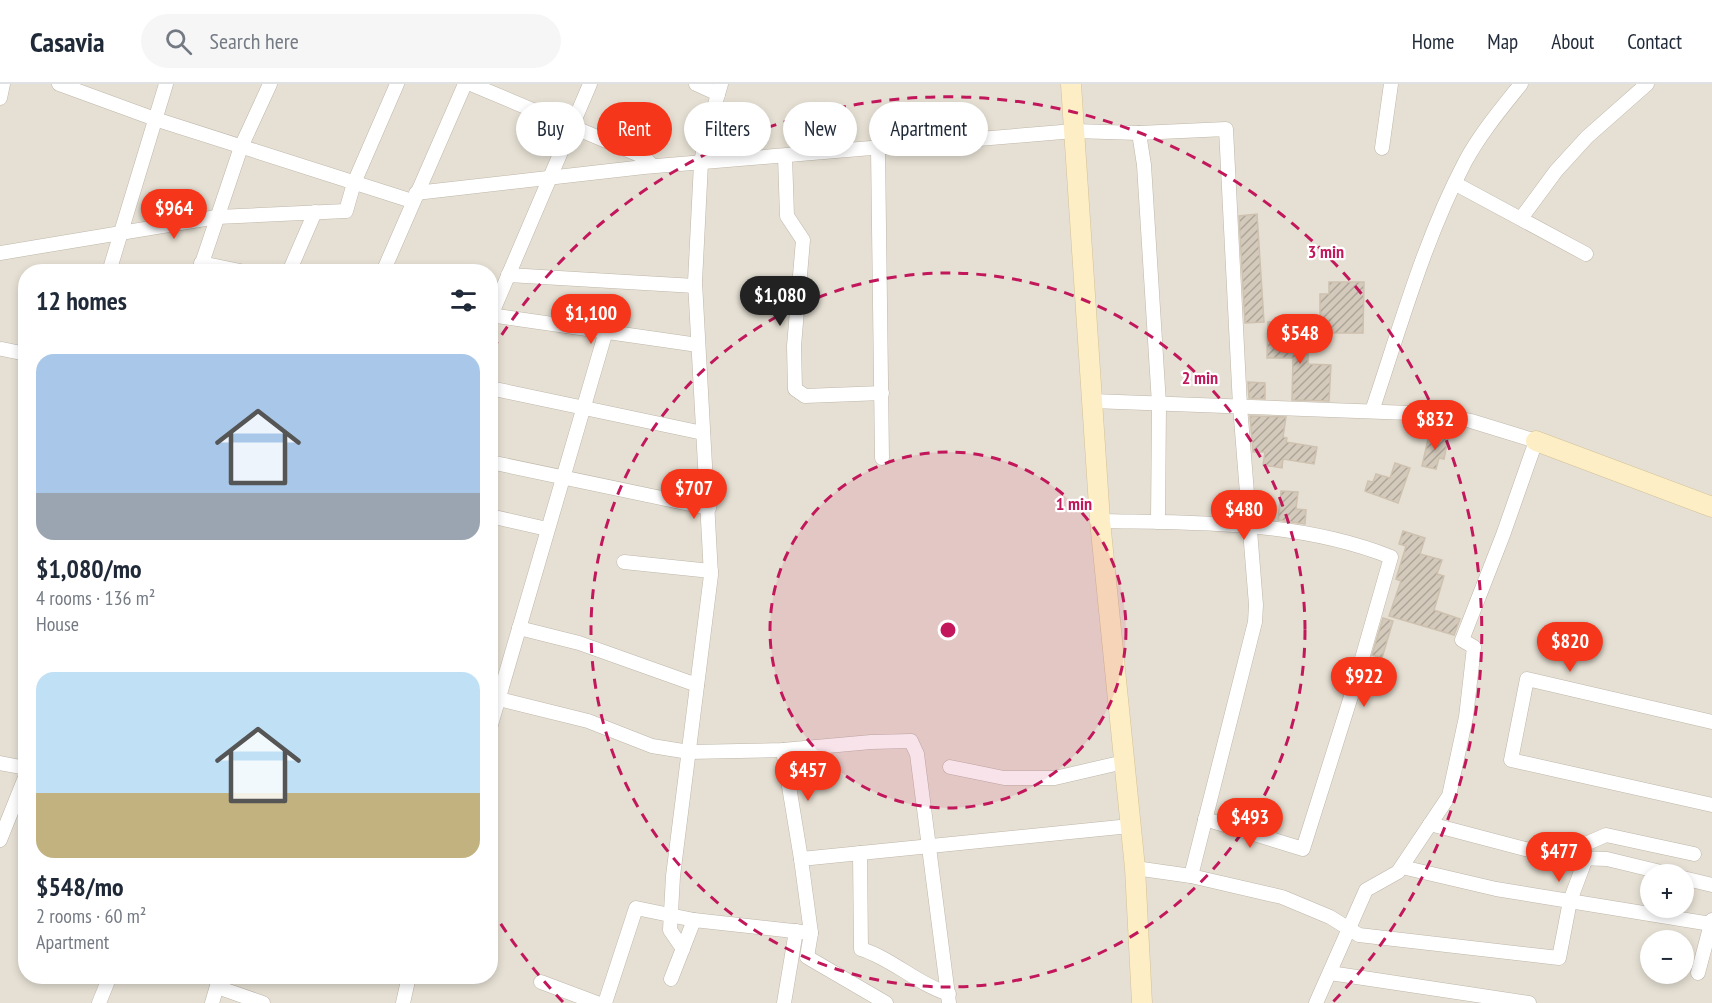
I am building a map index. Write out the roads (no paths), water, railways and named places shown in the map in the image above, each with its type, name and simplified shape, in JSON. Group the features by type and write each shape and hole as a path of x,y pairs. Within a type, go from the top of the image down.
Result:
{"street":[{"path":"0,98 3,84"},
{"path":"59,84 155,119 354,183 414,197 653,166 785,156 787,216 803,240 794,346 795,389 805,396 882,393"},
{"path":"112,264 166,84"},
{"path":"201,264 241,147 270,84"},
{"path":"0,253 217,217 346,211 354,183 398,84"},
{"path":"386,264 465,84"},
{"path":"471,84 516,103"},
{"path":"582,102 590,84"},
{"path":"683,949 670,930 671,915 711,571 695,286 701,163 705,135 719,89 696,84"},
{"path":"1071,84 1100,521 1135,868 1142,1003"},
{"path":"1382,148 1391,84"},
{"path":"1372,411 1423,258 1465,163 1486,130 1521,84"},
{"path":"1522,218 1556,171 1587,137 1647,84"},
{"path":"988,138 1074,131 1139,133 1226,129 1240,406 1251,526 1255,622 1191,876"},
{"path":"585,133 642,156 653,166"},
{"path":"1139,133 1144,165 1159,404 1158,522"},
{"path":"498,299 558,156"},
{"path":"878,156 882,459"},
{"path":"1456,184 1586,254"},
{"path":"292,264 315,212"},
{"path":"508,275 695,286"},
{"path":"498,317 698,345"},
{"path":"498,702 606,331"},
{"path":"2,349 18,352"},
{"path":"498,390 702,433"},
{"path":"1092,401 1437,414 1472,421 1536,441 1712,507"},
{"path":"1316,1003 1366,890 1398,872 1449,796 1466,717 1474,647 1462,640 1503,535 1536,441"},
{"path":"498,464 709,508"},
{"path":"498,518 547,529"},
{"path":"1100,521 1251,526 1341,539 1391,557 1353,690 1303,849 1205,819"},
{"path":"624,562 711,571"},
{"path":"519,628 579,643 697,685"},
{"path":"1712,722 1527,679 1511,760 1712,805"},
{"path":"499,699 588,721 652,746 689,752 783,750 871,742 911,741 917,754 949,998"},
{"path":"783,750 812,933 807,957 886,1003"},
{"path":"950,767 1004,778 1056,778 1124,762"},
{"path":"0,763 18,766"},
{"path":"0,840 18,796"},
{"path":"1430,824 1556,857 1606,859 1640,867"},
{"path":"801,859 1130,826"},
{"path":"1556,857 1606,835 1694,854"},
{"path":"860,854 861,949 876,954 949,998"},
{"path":"1135,868 1191,876 1282,897 1330,917 1359,935 1559,958 1570,901 1586,858"},
{"path":"1402,867 1496,889 1712,922 1698,973"},
{"path":"1694,881 1712,885"},
{"path":"606,1003 636,908 694,921 812,933"},
{"path":"671,980 694,921"},
{"path":"784,1003 795,931"},
{"path":"1330,973 1529,1003"},
{"path":"541,982 597,1003"},
{"path":"99,1003 107,984"},
{"path":"212,1003 217,984"},
{"path":"222,984 263,1003"},
{"path":"403,1003 407,984"}]}
